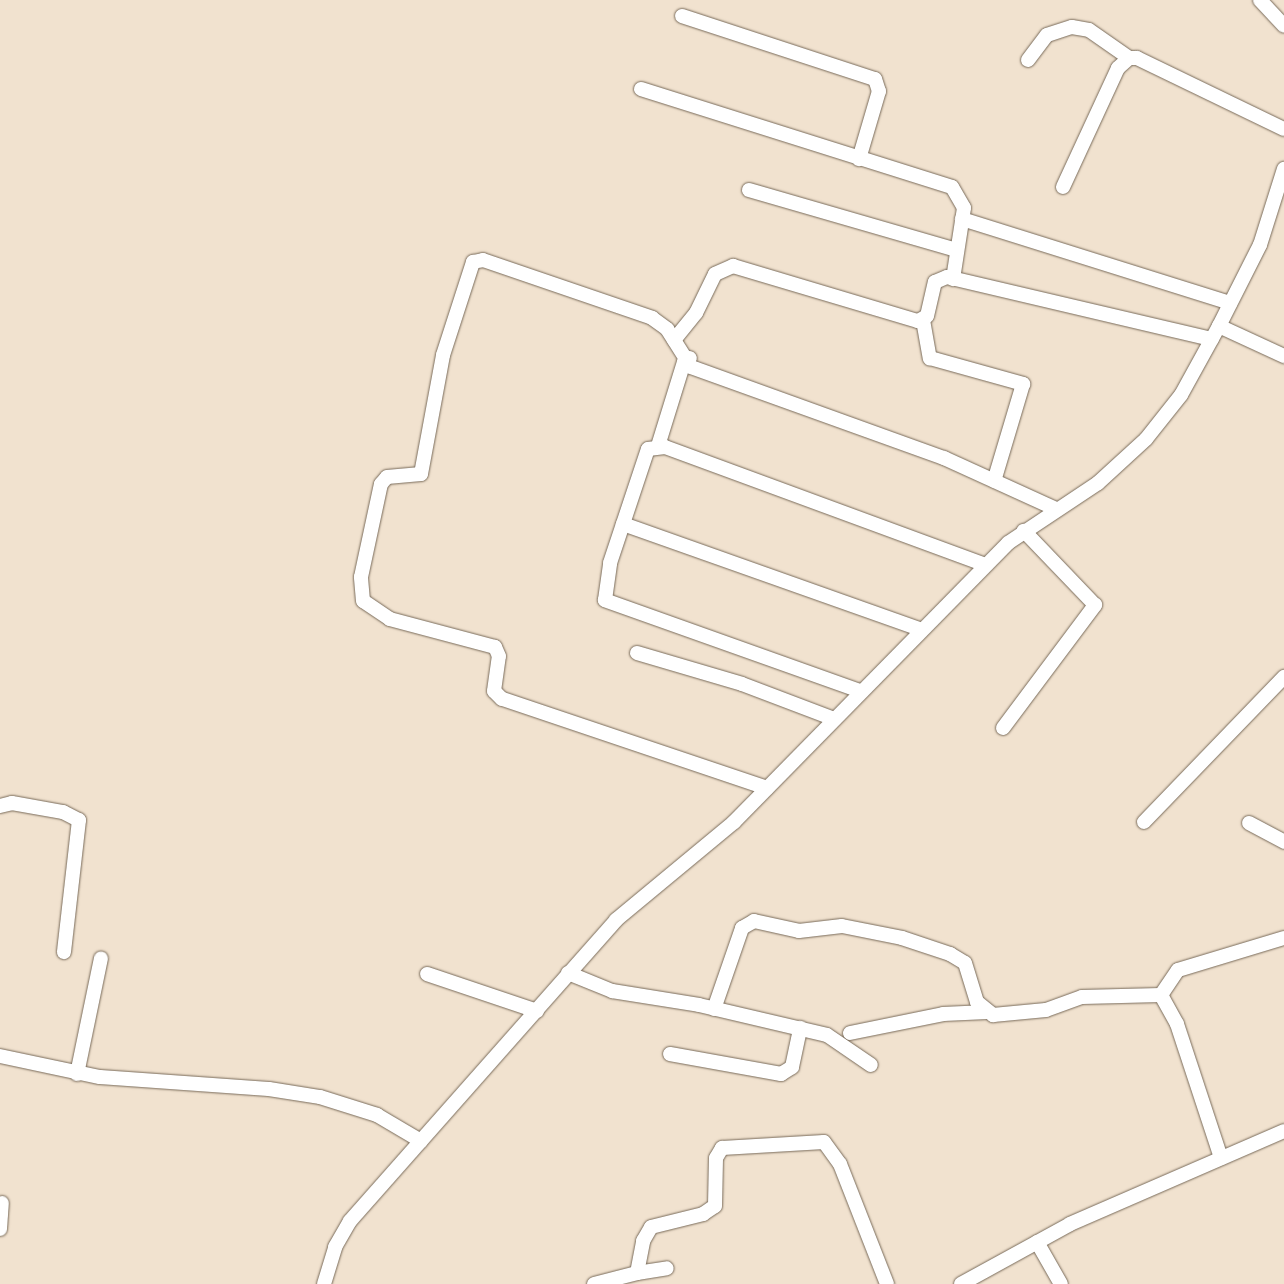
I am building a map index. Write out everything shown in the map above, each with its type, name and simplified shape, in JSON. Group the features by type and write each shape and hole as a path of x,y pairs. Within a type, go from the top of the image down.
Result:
{"street":[{"path":"1260,0 1284,26"},
{"path":"682,16 875,79 879,91 859,159"},
{"path":"1028,60 1046,35 1072,27 1089,30 1129,58 1137,58 1284,129"},
{"path":"1063,188 1118,68 1129,58"},
{"path":"641,89 952,187 963,199 953,279"},
{"path":"324,1284 335,1247 350,1221 616,920 734,822 920,629 985,565 1024,531 1098,483 1146,439 1180,395 1212,340 1260,245 1284,169"},
{"path":"749,190 957,250"},
{"path":"962,219 1230,303"},
{"path":"767,788 502,699 494,690 499,656 495,647 390,619 372,608 360,595 381,484 387,477 421,474 443,355 475,260 652,318 674,340 687,360 944,458 1056,509"},
{"path":"674,340 696,312 715,274 726,267 922,320"},
{"path":"994,481 1023,384 930,358 922,320 935,282 953,279 1212,340"},
{"path":"1219,326 1284,356"},
{"path":"687,360 658,446 646,454 604,591 605,600 860,692"},
{"path":"658,446 985,565"},
{"path":"623,524 920,629"},
{"path":"1003,728 1095,605 1024,531"},
{"path":"638,653 742,684 834,719"},
{"path":"1144,822 1284,676"},
{"path":"0,806 12,804 62,812 79,820 64,952"},
{"path":"1248,823 1284,842"},
{"path":"714,1009 742,928 754,921 798,931 842,926 902,938 950,954 965,963 978,1002 987,1012"},
{"path":"1161,995 1178,970 1284,938"},
{"path":"76,1074 102,958"},
{"path":"568,973 612,991 714,1009 800,1028 840,1040 871,1065"},
{"path":"427,974 537,1011"},
{"path":"850,1034 943,1014 987,1012 1002,1016 1046,1010 1082,997 1161,995"},
{"path":"1161,995 1177,1024 1221,1158"},
{"path":"670,1054 781,1074 792,1067 800,1028"},
{"path":"0,1056 76,1074 320,1097 377,1115 421,1141"},
{"path":"961,1284 1038,1242 1221,1158 1284,1132"},
{"path":"637,1273 643,1241 651,1227 703,1214 716,1206 716,1158 722,1148 824,1142 840,1164 887,1284"},
{"path":"0,1229 2,1203"},
{"path":"1038,1242 1061,1284"},
{"path":"594,1284 637,1273 667,1268"}]}
